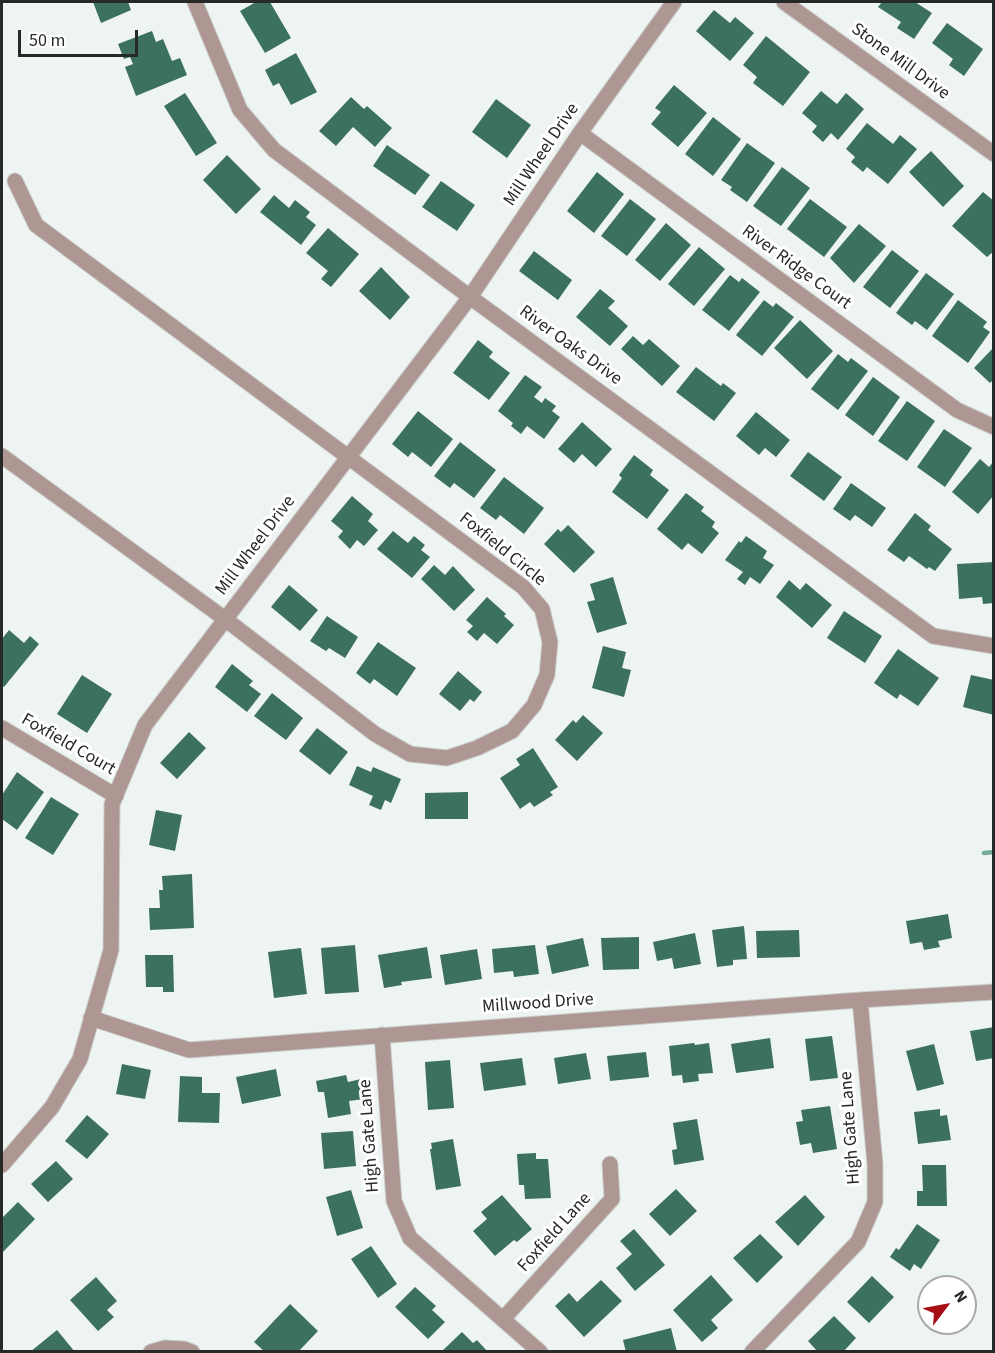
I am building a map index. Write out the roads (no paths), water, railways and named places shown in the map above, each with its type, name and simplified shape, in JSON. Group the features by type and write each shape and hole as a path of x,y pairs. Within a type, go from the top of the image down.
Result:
{"street":[{"name":"River Oaks Drive","path":"195,2 240,110 274,150 470,297 933,636 993,646"},
{"name":"Mill Wheel Drive","path":"2,1165 52,1107 80,1059 111,950 112,804 145,725 347,456 470,297 580,133 674,2"},
{"name":"Stone Mill Drive","path":"784,2 993,154"},
{"name":"River Ridge Court","path":"580,133 957,410 993,427"},
{"name":"Foxfield Circle","path":"2,456 225,619 375,734 410,754 447,758 477,748 512,731 534,705 547,675 550,642 542,609 523,587 36,225 15,181"},
{"name":"Foxfield Court","path":"2,728 116,795"},
{"name":"Millwood Drive","path":"91,1018 189,1050 860,1000 993,993"},
{"name":"High Gate Lane","path":"752,1352 858,1242 875,1202 875,1164 860,1000"},
{"name":"High Gate Lane","path":"382,1035 394,1201 410,1238 540,1352"},
{"name":"Foxfield Lane","path":"503,1319 612,1199 610,1164"},
{"path":"151,1352 165,1348 184,1348 192,1352"}],"waterway":[{"path":"984,853 994,852"}]}
